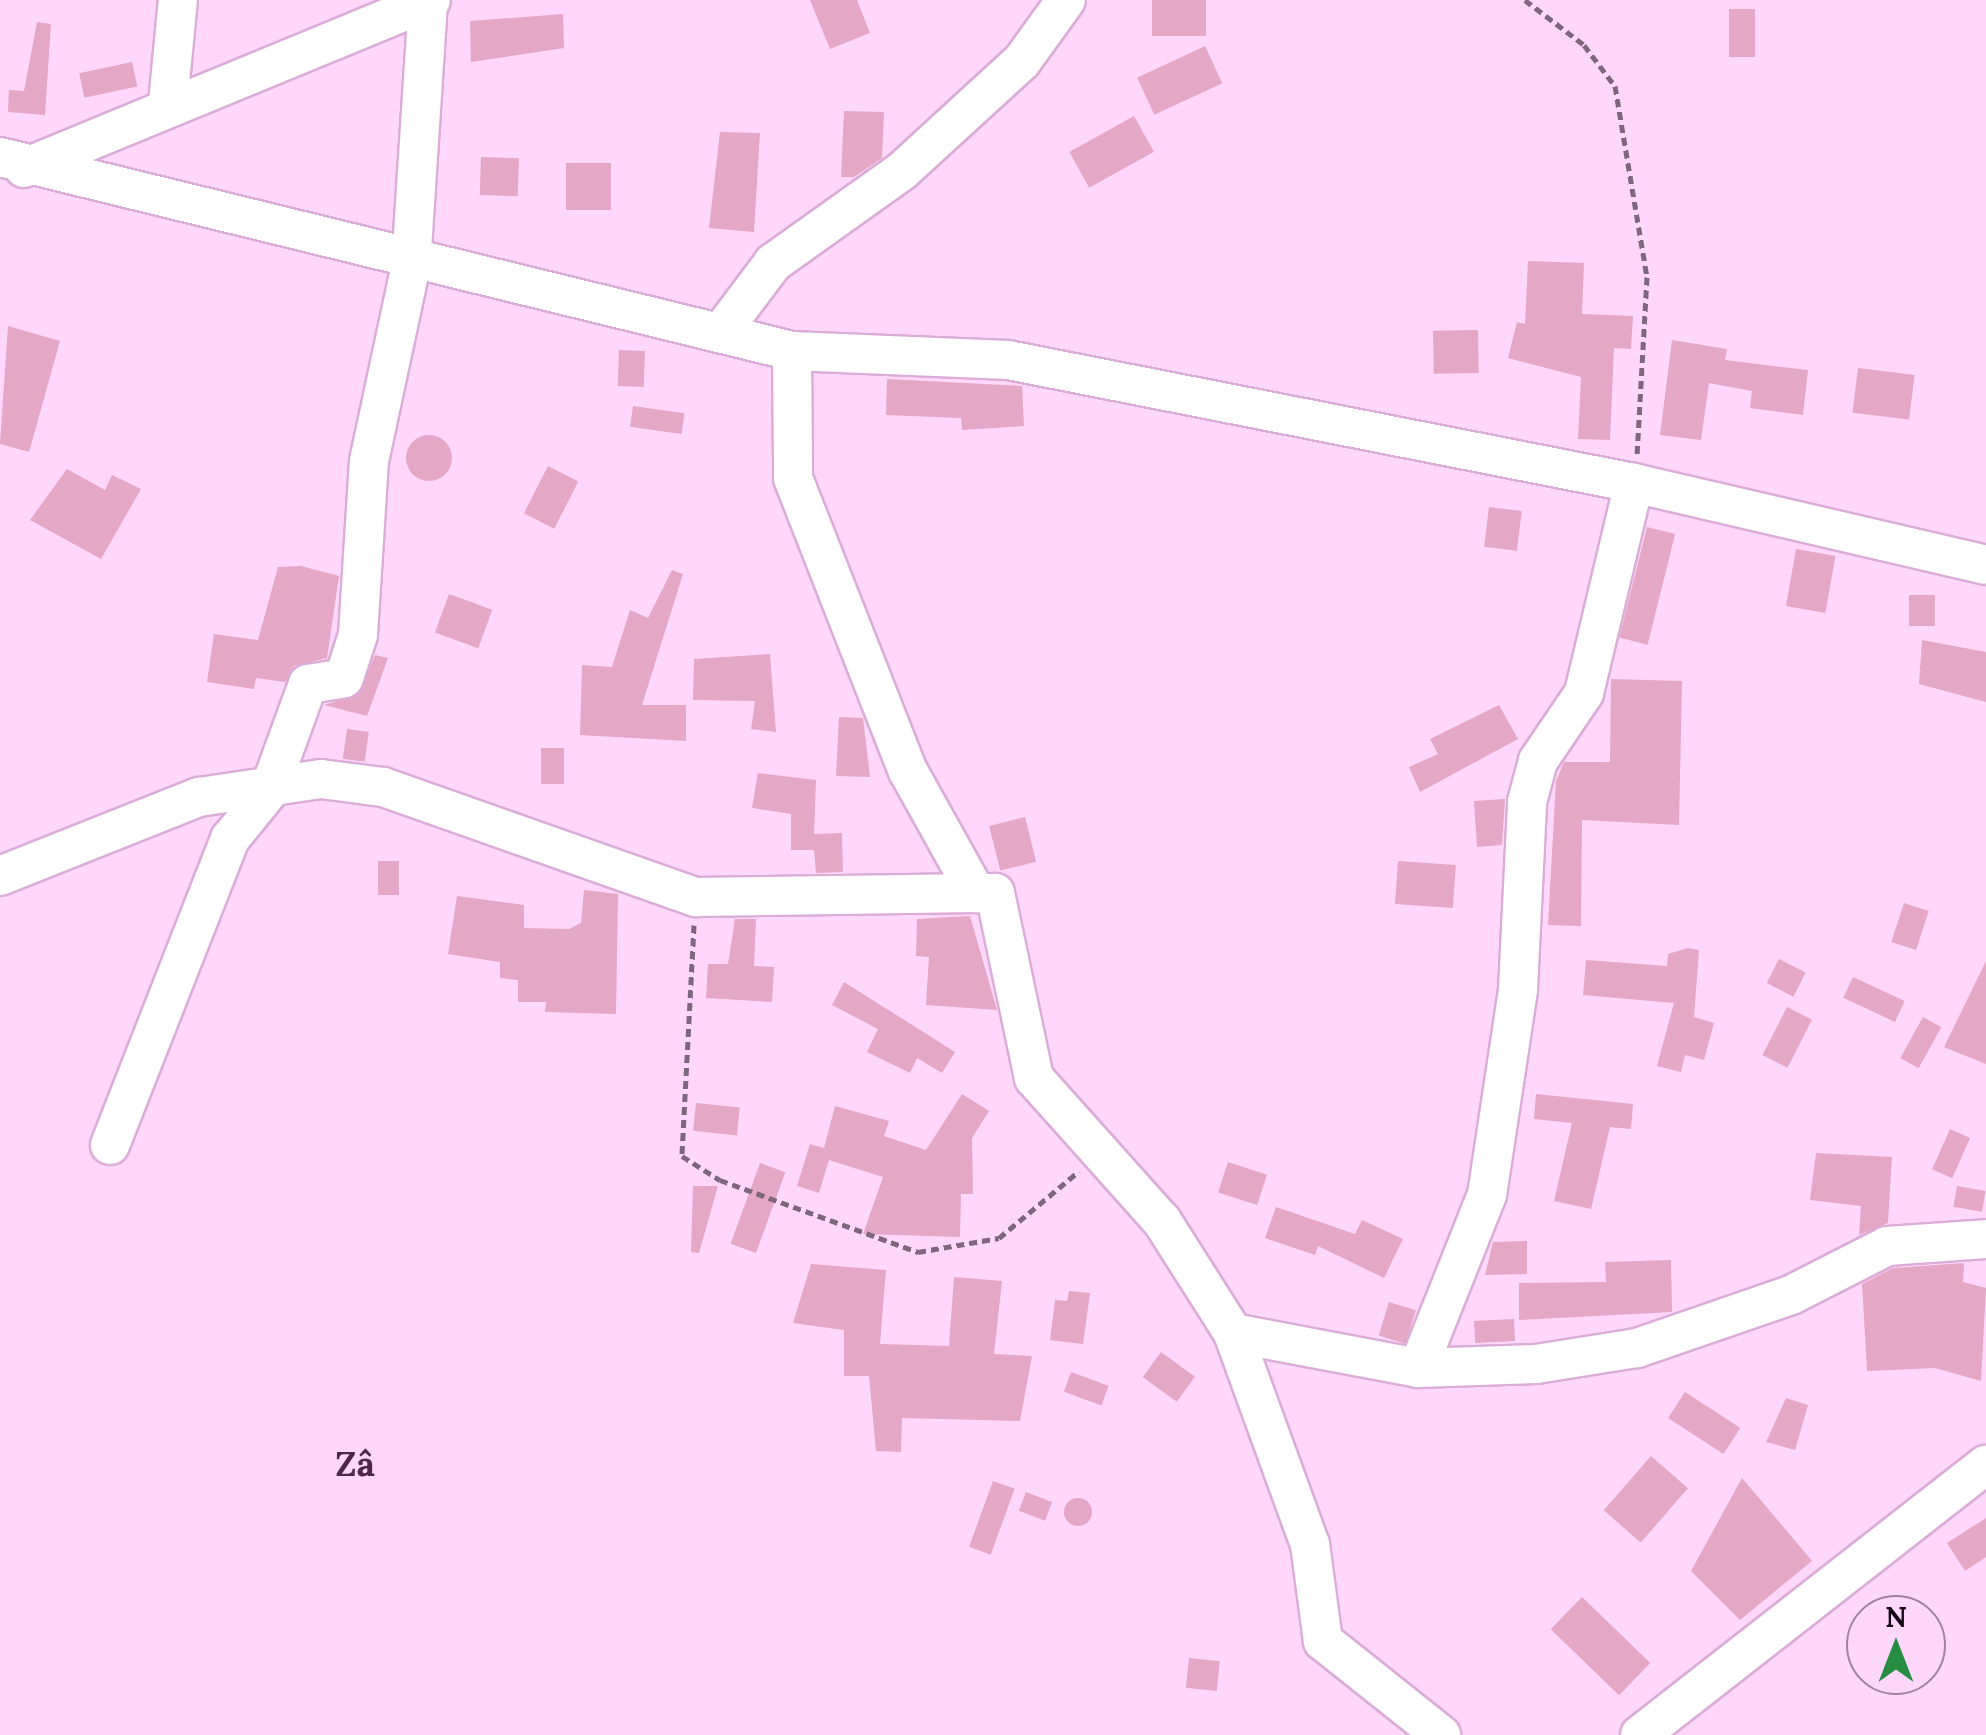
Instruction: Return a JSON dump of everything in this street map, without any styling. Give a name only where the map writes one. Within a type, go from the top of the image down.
[{"type":"street","points":[[168,102],[178,0]]},
{"type":"street","points":[[10,168],[429,0],[411,264],[369,461],[358,635],[344,678],[308,684],[269,791],[230,839],[110,1146]]},
{"type":"street","points":[[722,331],[772,263],[902,172],[1022,61],[1066,0]]},
{"type":"street","points":[[10,168],[411,264],[722,331],[792,351],[1008,360],[1634,483],[1986,565]]},
{"type":"street","points":[[792,351],[794,478],[908,771],[976,893]]},
{"type":"street","points":[[1418,1368],[1486,1195],[1518,989],[1526,802],[1538,761],[1584,693],[1634,483]]},
{"type":"street","points":[[0,876],[158,809],[321,779],[382,787],[696,897],[995,894],[1034,1078],[1162,1221],[1233,1333],[1310,1544],[1323,1641],[1441,1735]]},
{"type":"street","points":[[1233,1333],[1418,1368],[1536,1364],[1637,1348],[1790,1295],[1887,1246],[1986,1239]]},
{"type":"street","points":[[1640,1735],[1986,1465]]},
{"type":"path","points":[[1526,0],[1584,45],[1616,86],[1631,154],[1648,342],[1634,483]]},
{"type":"path","points":[[696,897],[682,1156],[918,1252],[999,1238],[1100,1153]]},
{"type":"building","points":[[810,0],[857,0],[870,33],[830,49]]},
{"type":"building","points":[[1152,0],[1206,0],[1206,36],[1152,36]]},
{"type":"building","points":[[1729,9],[1755,9],[1755,57],[1729,57]]},
{"type":"building","points":[[563,14],[564,48],[471,62],[470,21]]},
{"type":"building","points":[[37,22],[51,24],[45,115],[8,112],[9,90],[24,91]]},
{"type":"building","points":[[1205,46],[1222,83],[1154,115],[1137,78]]},
{"type":"building","points":[[132,62],[137,86],[84,98],[79,73]]},
{"type":"building","points":[[844,111],[884,112],[882,158],[854,177],[841,177]]},
{"type":"building","points":[[1134,116],[1154,152],[1089,188],[1069,152]]},
{"type":"building","points":[[720,132],[760,133],[754,232],[709,228]]},
{"type":"building","points":[[481,157],[519,158],[518,196],[480,195]]},
{"type":"building","points":[[566,163],[611,163],[611,210],[566,210]]},
{"type":"building","points":[[1528,261],[1584,263],[1582,314],[1633,316],[1631,349],[1614,348],[1610,440],[1578,439],[1581,377],[1508,358],[1517,322],[1525,324]]},
{"type":"building","points":[[8,326],[60,341],[29,452],[0,444]]},
{"type":"building","points":[[1478,330],[1479,373],[1434,374],[1433,331]]},
{"type":"building","points":[[1672,340],[1727,349],[1725,360],[1808,370],[1803,415],[1750,408],[1752,391],[1709,383],[1701,440],[1660,435]]},
{"type":"building","points":[[619,350],[645,351],[644,387],[618,386]]},
{"type":"building","points":[[1858,368],[1915,375],[1909,420],[1853,413]]},
{"type":"building","points":[[887,379],[1022,386],[1024,426],[962,430],[961,418],[886,415]]},
{"type":"building","points":[[633,406],[684,413],[682,434],[630,427]]},
{"type":"building","points":[[429,435],[445,442],[452,458],[445,474],[429,481],[413,474],[406,458],[413,442]]},
{"type":"building","points":[[548,466],[578,481],[554,529],[524,513]]},
{"type":"building","points":[[67,469],[105,490],[112,475],[141,489],[101,559],[30,520]]},
{"type":"building","points":[[1489,507],[1522,511],[1517,551],[1484,547]]},
{"type":"building","points":[[1647,527],[1675,534],[1648,645],[1619,638]]},
{"type":"building","points":[[1796,549],[1835,556],[1825,613],[1786,606]]},
{"type":"building","points":[[301,566],[339,576],[327,658],[294,666],[285,682],[256,678],[254,689],[207,682],[214,634],[258,640],[278,567]]},
{"type":"building","points":[[672,570],[683,574],[642,705],[686,705],[686,741],[580,735],[582,665],[612,667],[630,610],[648,618]]},
{"type":"building","points":[[449,594],[492,610],[478,648],[435,633]]},
{"type":"building","points":[[1909,595],[1935,595],[1935,626],[1909,626]]},
{"type":"building","points":[[1922,640],[1986,652],[1986,702],[1919,684]]},
{"type":"building","points":[[770,654],[776,732],[751,729],[755,701],[693,700],[694,659]]},
{"type":"building","points":[[375,655],[388,658],[367,716],[324,705],[359,694]]},
{"type":"building","points":[[1611,679],[1682,681],[1679,825],[1582,820],[1581,926],[1548,925],[1556,781],[1564,762],[1610,762]]},
{"type":"building","points":[[1499,705],[1518,739],[1420,792],[1409,767],[1438,754],[1430,739]]},
{"type":"building","points":[[839,717],[863,718],[870,777],[836,776]]},
{"type":"building","points":[[347,729],[369,732],[365,762],[343,759]]},
{"type":"building","points":[[541,748],[564,748],[564,784],[541,784]]},
{"type":"building","points":[[758,773],[816,780],[814,834],[842,833],[843,872],[816,873],[814,850],[791,850],[791,814],[752,808]]},
{"type":"building","points":[[1505,799],[1502,845],[1477,847],[1474,801]]},
{"type":"building","points":[[1025,817],[1036,862],[1000,871],[989,826]]},
{"type":"building","points":[[378,861],[399,861],[399,895],[378,895]]},
{"type":"building","points":[[1398,861],[1456,865],[1453,908],[1395,904]]},
{"type":"building","points":[[584,890],[618,894],[616,1014],[545,1012],[546,1002],[518,1002],[518,980],[500,978],[500,962],[448,954],[457,896],[524,905],[524,928],[569,929],[581,923]]},
{"type":"building","points":[[1904,903],[1929,911],[1916,950],[1891,942]]},
{"type":"building","points":[[970,916],[997,1010],[926,1005],[929,957],[916,956],[917,919]]},
{"type":"building","points":[[735,919],[756,919],[754,966],[774,967],[772,1002],[706,998],[708,964],[728,964]]},
{"type":"building","points":[[1688,948],[1699,950],[1694,1017],[1714,1023],[1704,1060],[1685,1055],[1681,1072],[1657,1066],[1674,1003],[1583,995],[1586,960],[1667,966],[1668,954]]},
{"type":"building","points":[[1779,959],[1806,973],[1793,997],[1767,983]]},
{"type":"building","points":[[1986,961],[1986,1064],[1944,1047]]},
{"type":"building","points":[[1853,977],[1905,1001],[1895,1022],[1843,998]]},
{"type":"building","points":[[844,982],[955,1052],[942,1073],[917,1058],[910,1073],[867,1052],[878,1029],[832,1005]]},
{"type":"building","points":[[1787,1007],[1812,1020],[1787,1068],[1762,1055]]},
{"type":"building","points":[[1923,1017],[1941,1027],[1919,1068],[1900,1058]]},
{"type":"building","points":[[962,1094],[989,1111],[972,1138],[973,1194],[961,1194],[960,1237],[863,1234],[883,1177],[829,1160],[819,1193],[797,1186],[810,1144],[824,1148],[835,1106],[889,1121],[884,1136],[926,1150]]},
{"type":"building","points":[[1536,1094],[1633,1104],[1631,1129],[1610,1127],[1591,1209],[1554,1201],[1572,1123],[1534,1119]]},
{"type":"building","points":[[696,1103],[740,1108],[737,1135],[693,1131]]},
{"type":"building","points":[[1950,1129],[1970,1138],[1952,1178],[1932,1169]]},
{"type":"building","points":[[1816,1153],[1892,1157],[1888,1223],[1859,1235],[1861,1206],[1810,1200]]},
{"type":"building","points":[[1228,1162],[1267,1175],[1257,1205],[1218,1192]]},
{"type":"building","points":[[760,1163],[785,1172],[756,1253],[731,1244]]},
{"type":"building","points":[[693,1186],[718,1186],[699,1253],[691,1252]]},
{"type":"building","points":[[1957,1186],[1986,1191],[1982,1212],[1953,1207]]},
{"type":"building","points":[[1276,1207],[1355,1234],[1362,1220],[1403,1239],[1384,1278],[1318,1246],[1315,1255],[1265,1238]]},
{"type":"building","points":[[1527,1241],[1527,1274],[1485,1275],[1493,1242]]},
{"type":"building","points":[[1671,1260],[1672,1312],[1519,1320],[1519,1283],[1606,1282],[1605,1262]]},
{"type":"building","points":[[1964,1263],[1963,1282],[1986,1288],[1981,1381],[1935,1368],[1867,1371],[1862,1284],[1893,1268]]},
{"type":"building","points":[[811,1264],[886,1270],[880,1344],[949,1346],[954,1277],[1002,1281],[994,1354],[1032,1356],[1020,1421],[902,1418],[901,1452],[876,1451],[869,1376],[844,1376],[844,1330],[793,1323]]},
{"type":"building","points":[[1069,1291],[1090,1293],[1083,1344],[1050,1340],[1055,1300],[1067,1301]]},
{"type":"building","points":[[1389,1302],[1416,1310],[1406,1344],[1379,1335]]},
{"type":"building","points":[[1514,1319],[1515,1341],[1475,1343],[1474,1321]]},
{"type":"building","points":[[1161,1352],[1195,1377],[1177,1402],[1143,1377]]},
{"type":"building","points":[[1071,1372],[1109,1386],[1101,1405],[1064,1392]]},
{"type":"building","points":[[1685,1392],[1740,1428],[1723,1454],[1668,1418]]},
{"type":"building","points":[[1786,1398],[1808,1405],[1795,1450],[1766,1442]]},
{"type":"building","points":[[1651,1456],[1688,1488],[1641,1542],[1604,1510]]},
{"type":"building","points":[[1742,1478],[1812,1561],[1740,1620],[1691,1571]]},
{"type":"building","points":[[993,1481],[1015,1489],[991,1555],[969,1547]]},
{"type":"building","points":[[1026,1492],[1052,1502],[1045,1521],[1019,1511]]},
{"type":"building","points":[[1078,1498],[1088,1502],[1092,1512],[1088,1522],[1078,1526],[1068,1522],[1064,1512],[1068,1502]]},
{"type":"building","points":[[1986,1518],[1986,1557],[1965,1571],[1947,1543]]},
{"type":"building","points":[[1582,1597],[1650,1663],[1619,1695],[1551,1629]]},
{"type":"building","points":[[1189,1658],[1220,1661],[1217,1691],[1186,1688]]},
{"type":"district","name":"Zâ","points":[[355,1464]]}]
